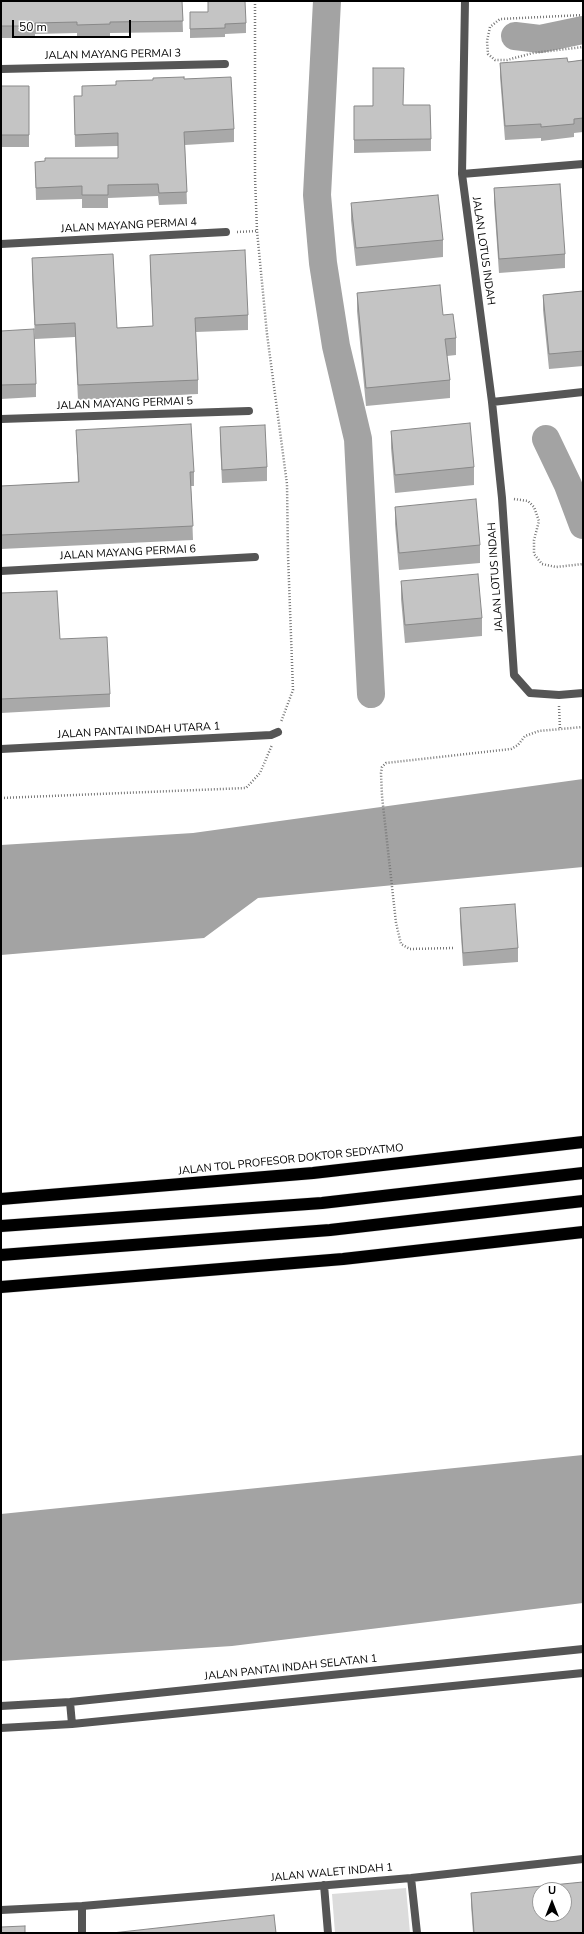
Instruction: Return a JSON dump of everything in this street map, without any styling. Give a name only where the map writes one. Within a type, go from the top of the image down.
[{"type":"highway","name":"JALAN TOL PROFESOR DOKTOR SEDYATMO","points":[[1,1199],[313,1173],[583,1142]]},
{"type":"highway","points":[[1,1226],[322,1203],[583,1173]]},
{"type":"highway","points":[[1,1255],[330,1230],[583,1201]]},
{"type":"highway","points":[[1,1288],[343,1259],[583,1232]]},
{"type":"street","name":"JALAN LOTUS INDAH","points":[[465,1],[462,174],[492,402],[502,498],[514,675],[530,693],[559,695],[583,693]]},
{"type":"street","name":"JALAN MAYANG PERMAI 3","points":[[1,69],[225,64]]},
{"type":"street","points":[[462,174],[583,164]]},
{"type":"street","name":"JALAN MAYANG PERMAI 4","points":[[1,244],[226,232]]},
{"type":"street","points":[[492,402],[583,392]]},
{"type":"street","name":"JALAN MAYANG PERMAI 5","points":[[1,419],[249,411]]},
{"type":"street","name":"JALAN MAYANG PERMAI 6","points":[[1,571],[255,557]]},
{"type":"street","name":"JALAN PANTAI INDAH UTARA 1","points":[[1,749],[271,734],[278,732]]},
{"type":"street","name":"JALAN PANTAI INDAH SELATAN 1","points":[[1,1706],[70,1702],[583,1649]]},
{"type":"street","points":[[1,1728],[72,1724],[583,1673]]},
{"type":"street","points":[[70,1702],[72,1724]]},
{"type":"street","name":"JALAN WALET INDAH 1","points":[[1,1910],[82,1906],[411,1878],[583,1859]]},
{"type":"street","points":[[411,1878],[417,1933]]},
{"type":"street","points":[[324,1885],[328,1933]]},
{"type":"street","points":[[82,1906],[82,1933]]},
{"type":"path","points":[[1,798],[246,788],[260,773],[278,732],[293,690],[287,484],[267,334],[257,231],[255,177],[254,1]]},
{"type":"path","points":[[583,15],[500,19],[490,27],[487,41],[488,54],[495,60],[506,60],[533,53],[583,47]]},
{"type":"path","points":[[226,232],[257,231]]},
{"type":"path","points":[[502,498],[528,501],[534,507],[539,521],[534,540],[534,554],[542,564],[556,567],[583,564]]},
{"type":"path","points":[[559,695],[560,729]]},
{"type":"path","points":[[453,948],[410,949],[401,944],[396,923],[382,796],[382,766],[386,763],[511,749],[518,745],[526,736],[539,731],[583,727]]},
{"type":"shaded area","points":[[583,779],[583,867],[258,898],[204,938],[1,955],[1,845],[193,833]]},
{"type":"shaded area","points":[[583,1455],[583,1603],[232,1646],[1,1661],[1,1514]]},
{"type":"shaded area","points":[[406,1888],[410,1933],[335,1933],[332,1894]]},
{"type":"building","points":[[1,1],[182,1],[183,21],[110,22],[110,24],[77,25],[77,22],[35,23],[35,26],[1,26]]},
{"type":"building","points":[[208,1],[245,1],[246,23],[225,24],[225,28],[190,29],[190,12],[208,12]]},
{"type":"building","points":[[567,58],[568,62],[583,60],[583,118],[574,119],[574,124],[541,127],[541,124],[505,126],[500,63]]},
{"type":"building","points":[[373,68],[404,68],[403,105],[430,105],[431,139],[354,140],[354,106],[373,106]]},
{"type":"building","points":[[184,77],[184,79],[231,77],[234,129],[184,132],[187,192],[159,193],[158,184],[108,185],[108,195],[82,195],[82,186],[36,188],[35,162],[45,161],[45,158],[118,158],[118,133],[75,135],[74,96],[82,96],[82,86],[116,85],[116,81]]},
{"type":"building","points":[[1,86],[29,86],[29,135],[1,135]]},
{"type":"building","points":[[560,184],[565,254],[499,259],[494,188]]},
{"type":"building","points":[[438,195],[443,240],[356,248],[351,203]]},
{"type":"building","points":[[245,250],[248,315],[195,318],[198,380],[78,385],[75,323],[35,325],[32,258],[113,254],[117,328],[153,326],[150,255]]},
{"type":"building","points":[[440,285],[443,315],[453,314],[456,338],[445,339],[450,380],[366,388],[357,293]]},
{"type":"building","points":[[583,291],[583,351],[549,354],[543,295]]},
{"type":"building","points":[[34,329],[36,384],[1,385],[1,331]]},
{"type":"building","points":[[470,423],[474,467],[395,475],[391,431]]},
{"type":"building","points":[[191,424],[194,472],[190,472],[193,526],[1,535],[1,486],[79,482],[76,430]]},
{"type":"building","points":[[265,425],[267,467],[222,470],[220,427]]},
{"type":"building","points":[[476,499],[480,545],[399,553],[395,507]]},
{"type":"building","points":[[478,574],[482,618],[405,625],[401,581]]},
{"type":"building","points":[[57,591],[60,639],[107,637],[110,694],[1,699],[1,593]]},
{"type":"building","points":[[515,904],[518,948],[463,953],[460,908]]},
{"type":"building","points":[[583,1882],[583,1933],[474,1933],[471,1893],[532,1887],[532,1922],[572,1922],[572,1883]]},
{"type":"building","points":[[274,1915],[276,1933],[112,1933]]},
{"type":"building","points":[[25,1926],[25,1933],[1,1933],[1,1927]]},
{"type":"waterway","points":[[327,1],[317,195],[323,263],[336,346],[358,439],[371,694]]},
{"type":"waterway","points":[[515,36],[540,39],[583,30]]},
{"type":"waterway","points":[[546,439],[568,485],[583,525]]}]
